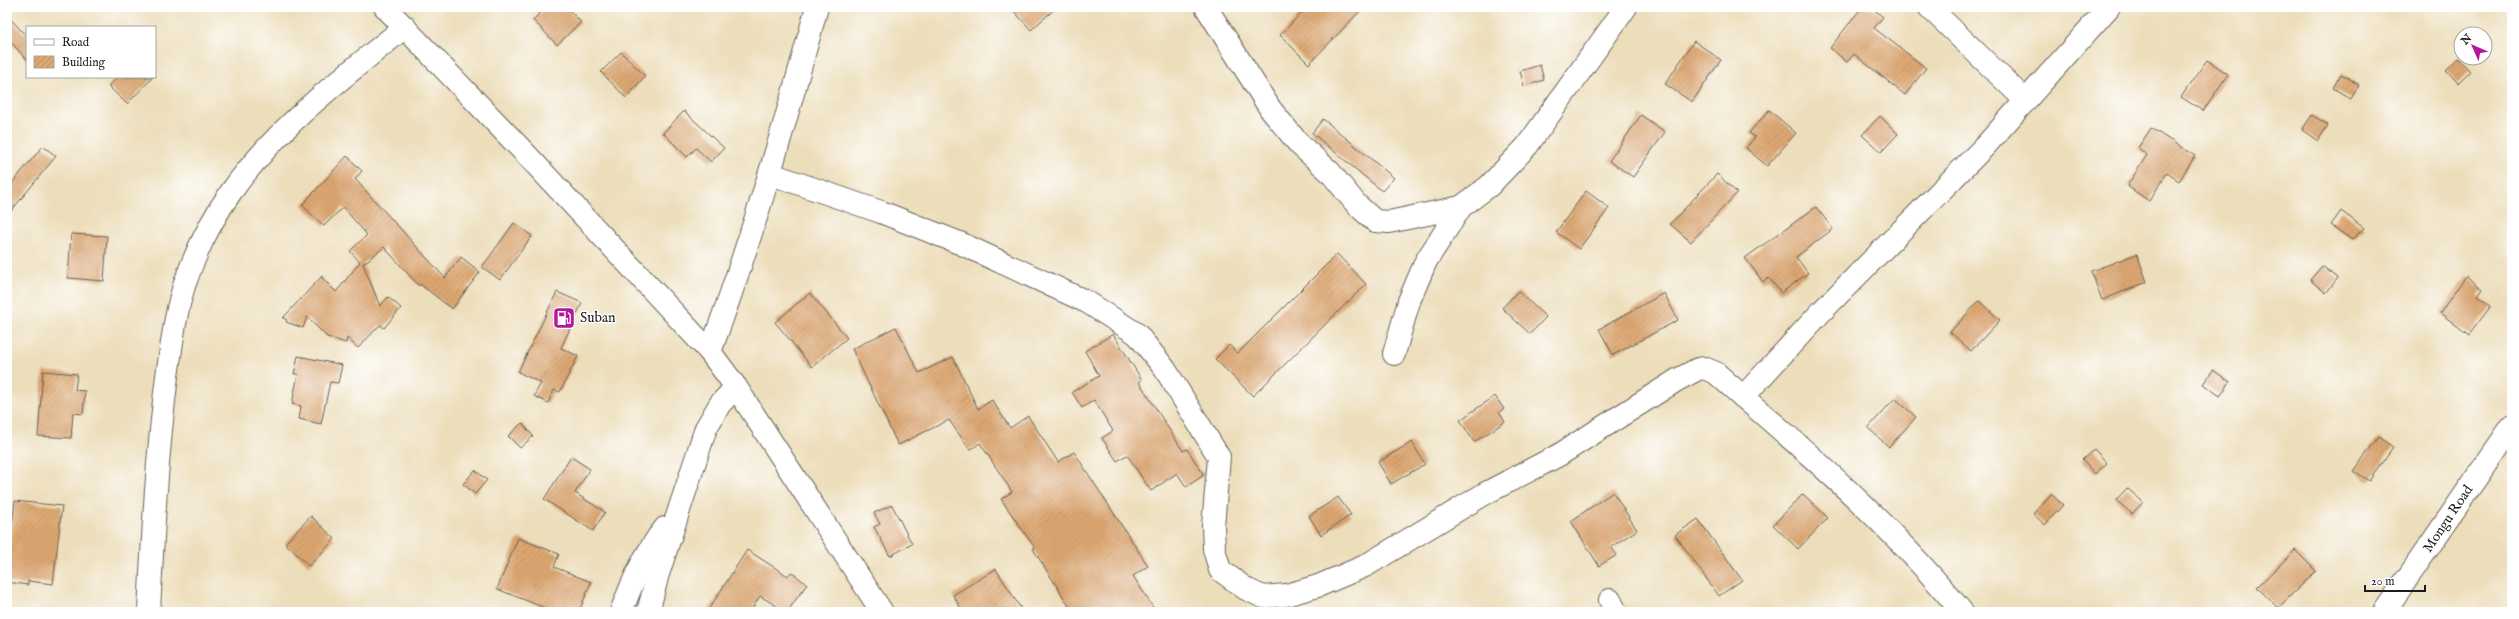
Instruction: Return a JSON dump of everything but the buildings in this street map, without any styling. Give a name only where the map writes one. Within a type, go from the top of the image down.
[{"type":"street","points":[[385,7],[710,352],[736,387],[882,612]]},
{"type":"street","points":[[710,352],[737,280],[771,174],[817,7]]},
{"type":"street","points":[[1206,7],[1271,110],[1299,144],[1330,172],[1357,204],[1375,221],[1389,222],[1461,207]]},
{"type":"street","points":[[1394,354],[1409,301],[1426,261],[1461,207],[1489,186],[1527,146],[1626,7]]},
{"type":"street","points":[[1930,7],[2026,101]]},
{"type":"street","points":[[1743,398],[1822,311],[1926,207],[2026,101],[2109,7]]},
{"type":"street","points":[[149,612],[162,415],[175,324],[185,282],[207,232],[232,192],[287,129],[346,75],[405,27]]},
{"type":"street","points":[[771,174],[881,212],[962,244],[1087,302],[1137,334],[1165,368],[1219,457],[1213,526],[1214,550],[1220,570],[1241,586],[1263,597],[1286,595],[1318,586],[1365,566],[1486,492],[1559,455],[1677,380],[1698,369],[1704,368],[1716,373],[1828,473],[1944,590],[1962,612]]},
{"type":"street","points":[[648,612],[706,428],[720,404],[736,387]]},
{"type":"street","name":"Mongu Road","points":[[2384,612],[2512,426]]},
{"type":"street","points":[[621,612],[629,590],[648,554],[660,534],[678,514]]},
{"type":"place","name":"Suban","points":[[564,318]]}]
